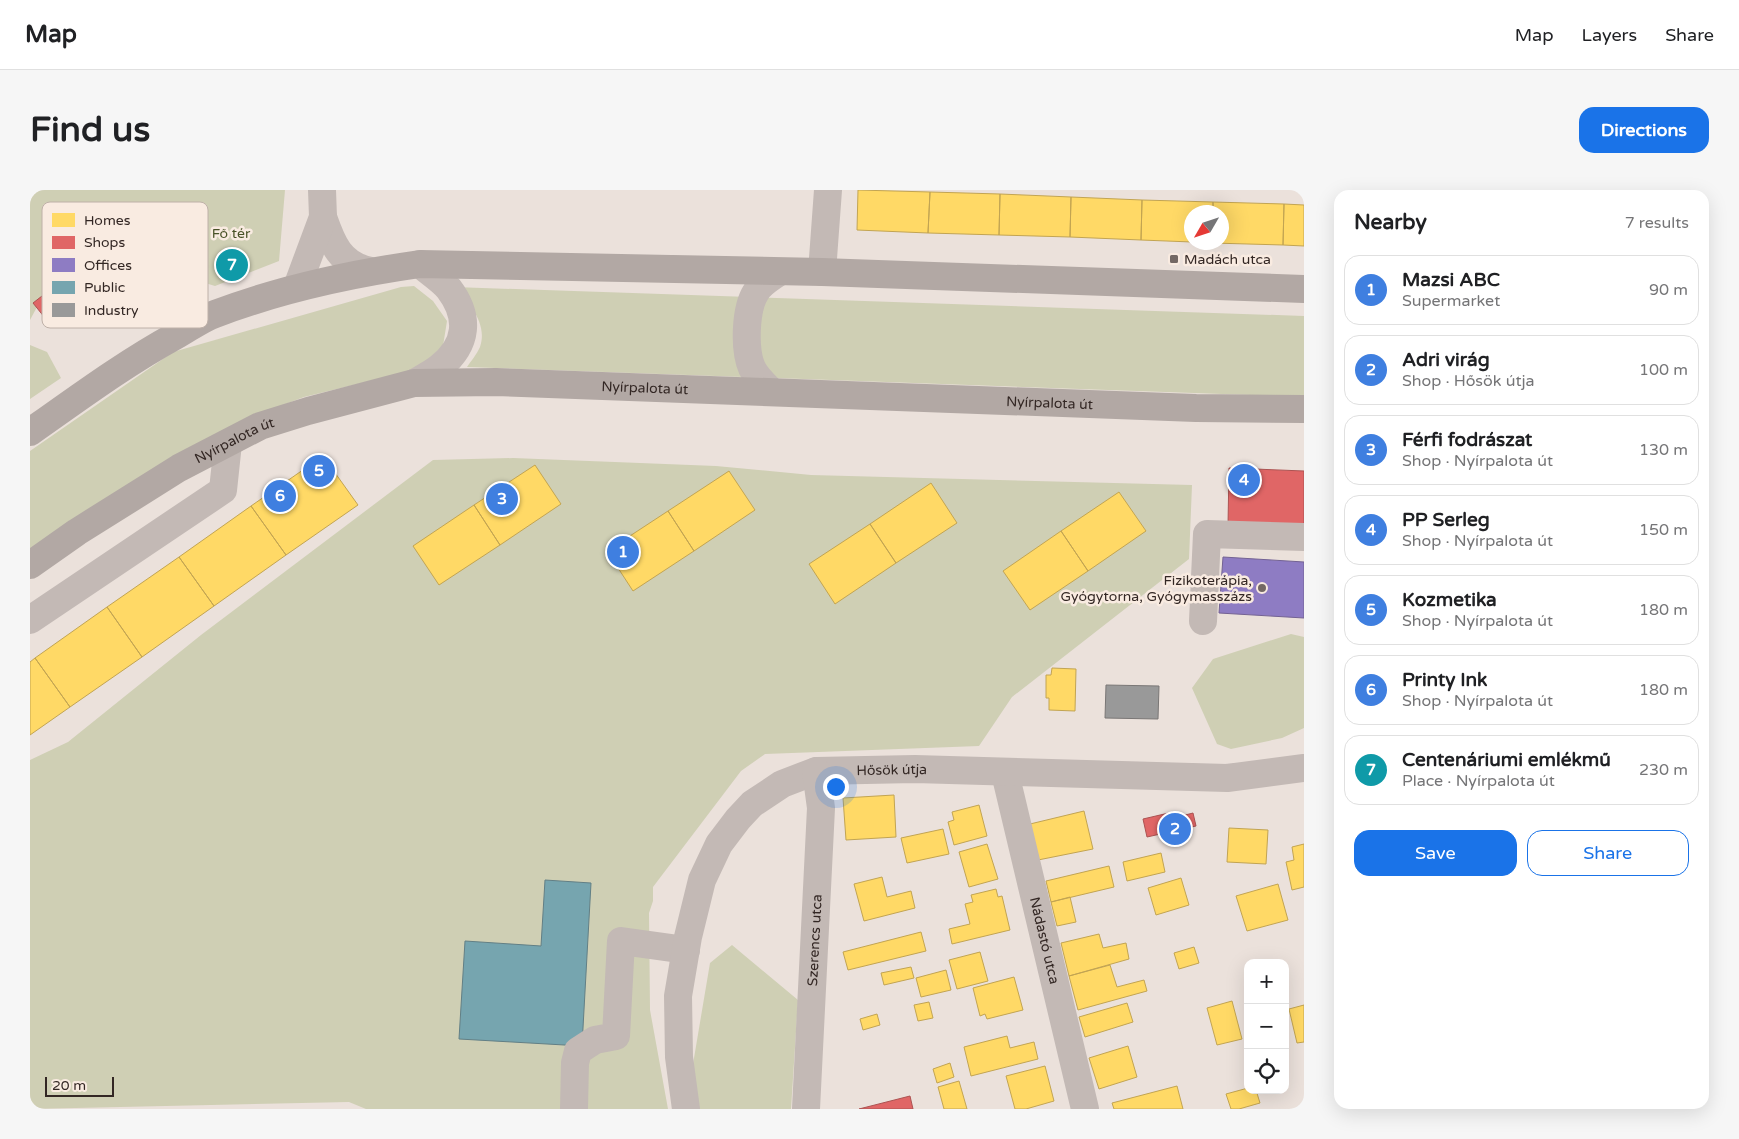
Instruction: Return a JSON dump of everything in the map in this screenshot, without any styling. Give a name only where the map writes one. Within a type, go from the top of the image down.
[{"type":"main road","points":[[208,317],[298,287],[371,271],[420,264],[822,272],[1304,289]]},
{"type":"main road","points":[[30,432],[108,377],[188,328]]},
{"type":"main road","name":"Nyírpalota út","points":[[30,565],[77,532],[179,468],[260,426],[298,414],[414,384],[496,382],[1176,407],[1304,409]]},
{"type":"street","points":[[322,190],[323,217],[331,242],[344,258],[360,269],[371,271]]},
{"type":"street","points":[[822,272],[828,190]]},
{"type":"street","points":[[298,287],[323,217]]},
{"type":"street","points":[[414,384],[441,367],[454,352],[463,335],[464,319],[449,288],[420,264]]},
{"type":"street","points":[[772,392],[753,369],[746,351],[751,305],[756,292],[764,283],[779,272]]},
{"type":"street","points":[[30,620],[223,490],[228,443]]},
{"type":"street","points":[[1203,622],[1207,534],[1304,537]]},
{"type":"street","name":"Hősök útja","points":[[686,1109],[679,1057],[678,1005],[692,915],[702,880],[719,844],[752,804],[782,784],[816,771],[915,770],[1227,778],[1304,768]]},
{"type":"street","name":"Szerencs utca","points":[[806,1109],[821,808],[816,771]]},
{"type":"street","name":"Nádastó utca","points":[[1005,773],[1085,1109]]},
{"type":"street","points":[[574,1109],[575,1063],[578,1051],[595,1040],[616,1036],[620,941],[686,950]]},
{"type":"green space","name":"Fő tér","points":[[30,190],[285,190],[279,261],[215,286],[208,284],[208,202],[42,202],[42,298],[30,320]]},
{"type":"green space","points":[[414,286],[433,301],[447,321],[443,346],[424,363],[411,371],[304,397],[259,414],[30,556],[30,451],[173,352],[401,287]]},
{"type":"green space","points":[[454,287],[1304,316],[1304,397],[467,367],[480,347],[481,330],[476,314]]},
{"type":"green space","points":[[30,345],[47,352],[61,378],[30,399]]},
{"type":"green space","points":[[513,458],[716,466],[811,475],[1192,485],[1189,559],[1012,697],[979,746],[765,754],[741,771],[653,887],[653,901],[649,913],[650,1010],[668,1109],[366,1109],[349,1102],[30,1109],[30,760],[68,742],[201,635],[433,460]]},
{"type":"green space","points":[[1291,634],[1304,637],[1304,728],[1282,738],[1231,749],[1217,744],[1192,688],[1213,659]]},
{"type":"green space","points":[[732,945],[798,1000],[791,1109],[699,1109],[692,1070],[710,963]]},
{"type":"building: Homes","points":[[858,190],[930,192],[928,233],[857,230]]},
{"type":"building: Homes","points":[[930,192],[1000,194],[999,235],[928,233]]},
{"type":"building: Homes","points":[[1000,194],[1071,197],[1070,237],[999,235]]},
{"type":"building: Homes","points":[[1071,197],[1142,200],[1141,240],[1070,237]]},
{"type":"building: Homes","points":[[1142,200],[1213,202],[1213,205],[1184,205],[1184,242],[1141,240]]},
{"type":"building: Homes","points":[[1213,202],[1284,204],[1283,245],[1229,243],[1229,205],[1213,205]]},
{"type":"building: Homes","points":[[1284,204],[1304,205],[1304,246],[1283,245]]},
{"type":"building: Homes","points":[[323,456],[358,505],[286,555],[251,506]]},
{"type":"building: Homes","points":[[535,465],[561,504],[500,545],[474,505]]},
{"type":"building: Homes","points":[[729,471],[755,510],[694,551],[668,511]]},
{"type":"building: Homes","points":[[931,483],[957,523],[896,563],[870,524]]},
{"type":"building: Homes","points":[[1119,492],[1146,531],[1088,571],[1061,531]]},
{"type":"building: Homes","points":[[474,505],[500,545],[439,585],[413,546]]},
{"type":"building: Homes","points":[[251,506],[286,555],[214,606],[179,557]]},
{"type":"building: Homes","points":[[668,511],[694,551],[633,591],[607,551]]},
{"type":"building: Homes","points":[[870,524],[896,563],[835,604],[809,564]]},
{"type":"building: Homes","points":[[1061,531],[1088,571],[1030,610],[1003,571]]},
{"type":"building: Homes","points":[[179,557],[214,606],[142,657],[107,607]]},
{"type":"building: Homes","points":[[107,607],[142,657],[70,707],[35,658]]},
{"type":"building: Homes","points":[[35,658],[70,707],[30,735],[30,662]]},
{"type":"building: Homes","points":[[1052,668],[1076,669],[1075,711],[1049,710],[1049,698],[1046,698],[1046,675],[1051,675]]},
{"type":"building: Homes","points":[[894,795],[896,837],[846,840],[843,798]]},
{"type":"building: Homes","points":[[979,805],[987,836],[954,845],[948,822],[954,820],[952,812]]},
{"type":"building: Homes","points":[[1084,811],[1093,849],[1038,860],[1030,824]]},
{"type":"building: Homes","points":[[1229,828],[1268,830],[1266,864],[1227,862]]},
{"type":"building: Homes","points":[[943,829],[949,854],[907,863],[901,838]]},
{"type":"building: Homes","points":[[987,844],[998,879],[969,887],[959,852]]},
{"type":"building: Homes","points":[[1304,844],[1304,887],[1292,890],[1286,862],[1294,860],[1292,847]]},
{"type":"building: Homes","points":[[1161,853],[1165,872],[1127,881],[1123,862]]},
{"type":"building: Homes","points":[[1109,866],[1114,887],[1051,902],[1046,881]]},
{"type":"building: Homes","points":[[882,877],[887,897],[911,891],[915,908],[864,921],[854,884]]},
{"type":"building: Homes","points":[[1181,878],[1189,905],[1156,915],[1148,888]]},
{"type":"building: Homes","points":[[1278,884],[1288,920],[1247,931],[1236,896]]},
{"type":"building: Homes","points":[[996,889],[998,897],[1002,896],[1010,930],[952,944],[949,929],[970,924],[965,904],[973,902],[971,895]]},
{"type":"building: Homes","points":[[1070,897],[1076,922],[1057,926],[1051,902]]},
{"type":"building: Homes","points":[[921,932],[926,951],[848,970],[843,952]]},
{"type":"building: Homes","points":[[1099,934],[1103,948],[1126,943],[1129,959],[1069,976],[1061,943]]},
{"type":"building: Homes","points":[[1194,947],[1199,963],[1179,969],[1174,953]]},
{"type":"building: Homes","points":[[980,952],[988,981],[957,989],[949,960]]},
{"type":"building: Homes","points":[[1110,965],[1117,987],[1144,980],[1147,991],[1078,1010],[1069,976]]},
{"type":"building: Homes","points":[[911,967],[914,978],[884,985],[881,973]]},
{"type":"building: Homes","points":[[946,970],[951,990],[921,997],[916,978]]},
{"type":"building: Homes","points":[[1014,977],[1023,1010],[987,1019],[985,1014],[980,1016],[973,988]]},
{"type":"building: Homes","points":[[1232,1001],[1242,1039],[1217,1045],[1207,1008]]},
{"type":"building: Homes","points":[[929,1002],[933,1018],[918,1021],[914,1005]]},
{"type":"building: Homes","points":[[1127,1003],[1133,1022],[1085,1037],[1079,1017]]},
{"type":"building: Homes","points":[[1304,1005],[1304,1042],[1297,1043],[1289,1009]]},
{"type":"building: Homes","points":[[877,1014],[880,1025],[863,1030],[860,1019]]},
{"type":"building: Homes","points":[[1007,1036],[1010,1048],[1034,1042],[1038,1059],[971,1076],[964,1047]]},
{"type":"building: Homes","points":[[1128,1046],[1137,1077],[1099,1089],[1089,1058]]},
{"type":"building: Homes","points":[[950,1063],[954,1077],[937,1083],[933,1069]]},
{"type":"building: Homes","points":[[1045,1066],[1054,1101],[1026,1109],[1015,1109],[1006,1076]]},
{"type":"building: Homes","points":[[959,1081],[967,1109],[944,1109],[938,1087]]},
{"type":"building: Homes","points":[[1177,1086],[1183,1109],[1114,1109],[1112,1103]]},
{"type":"building: Homes","points":[[1244,1089],[1244,1094],[1257,1094],[1260,1103],[1239,1109],[1231,1109],[1226,1094]]},
{"type":"building: Shops","points":[[42,296],[42,314],[33,303]]},
{"type":"building: Shops","points":[[1229,468],[1304,471],[1304,529],[1228,526]]},
{"type":"building: Shops","points":[[1173,812],[1174,818],[1193,813],[1196,826],[1147,837],[1143,819]]},
{"type":"building: Shops","points":[[910,1096],[913,1109],[859,1109]]},
{"type":"building: Offices","name":"Fizikoterápia, Gyógytorna, Gyógymasszázs","points":[[1223,557],[1304,562],[1304,618],[1219,613]]},
{"type":"building: Public","points":[[545,880],[591,883],[582,1046],[459,1039],[465,941],[541,946]]},
{"type":"building: Industry","points":[[1106,685],[1159,686],[1158,719],[1105,718]]},
{"type":"place","name":"Madách utca","points":[[1174,259]]},
{"type":"place","name":"Centenáriumi emlékmű","points":[[232,265]]},
{"type":"place","name":"Kozmetika","points":[[319,471]]},
{"type":"place","name":"PP Serleg","points":[[1244,480]]},
{"type":"place","name":"Printy Ink","points":[[280,496]]},
{"type":"place","name":"Férfi fodrászat","points":[[502,499]]},
{"type":"place","name":"Mazsi ABC","points":[[623,552]]},
{"type":"place","name":"Fizikoterápia, Gyógytorna, Gyógymasszázs","points":[[1262,588]]},
{"type":"place","name":"Adri virág","points":[[1175,829]]}]
